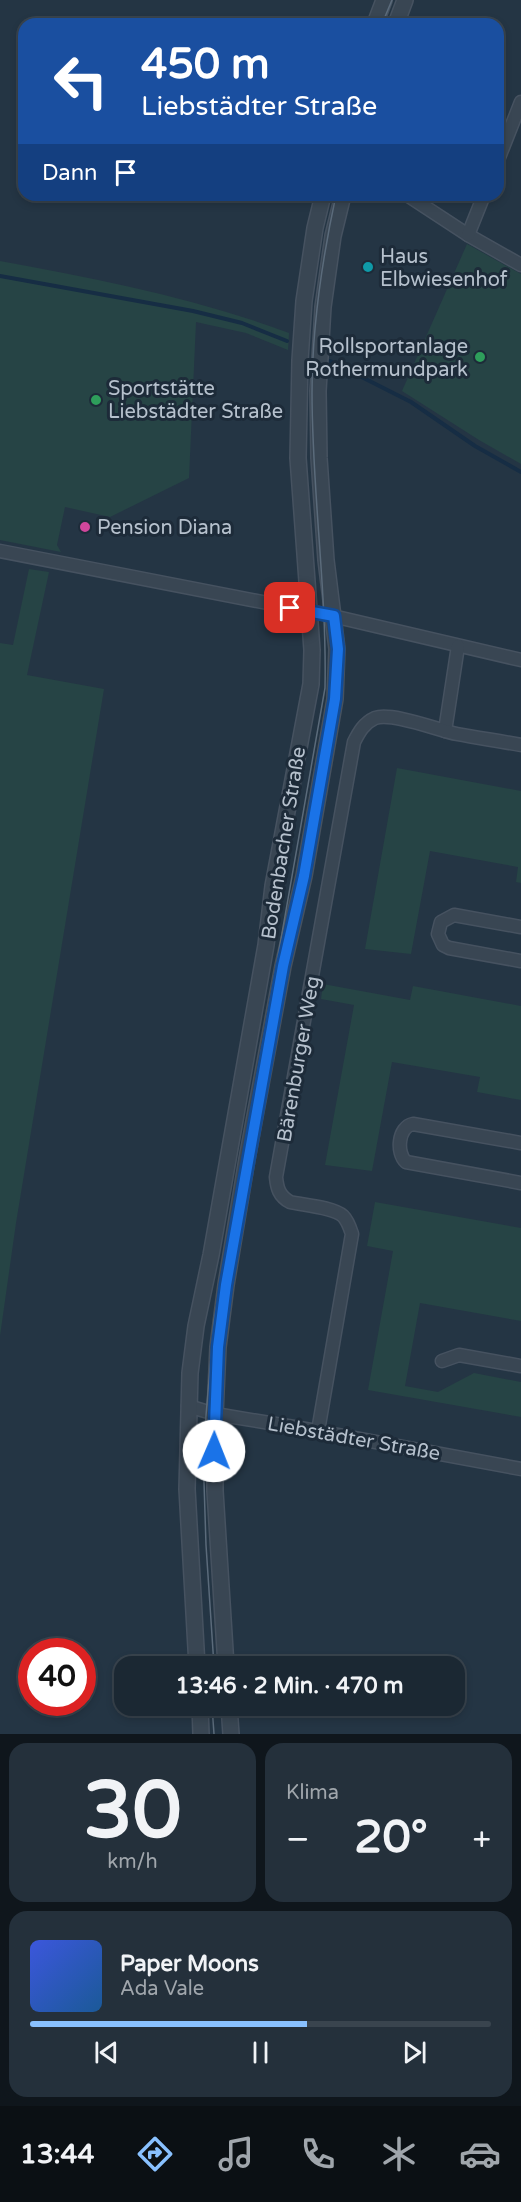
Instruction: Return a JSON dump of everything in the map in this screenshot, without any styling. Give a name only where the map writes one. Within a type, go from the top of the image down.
[{"type":"street","points":[[377,18],[384,0]]},
{"type":"street","points":[[398,18],[405,0]]},
{"type":"street","points":[[504,145],[521,102]]},
{"type":"street","name":"Bodenbacher Straße","points":[[196,1656],[187,1489],[188,1406],[196,1326],[211,1255],[266,945],[273,886],[311,684],[312,650],[298,458],[300,360],[304,301],[322,201]]},
{"type":"street","name":"Bodenbacher Straße","points":[[225,1656],[215,1491],[218,1347],[226,1285],[283,966],[304,876],[335,699],[338,649],[328,573],[319,458],[318,391],[323,307],[333,236],[342,201]]},
{"type":"street","points":[[416,201],[468,235],[521,265]]},
{"type":"street","points":[[468,235],[482,201]]},
{"type":"street","points":[[0,551],[334,616],[521,660]]},
{"type":"street","points":[[445,731],[458,646]]},
{"type":"street","name":"Bärenburger Weg","points":[[318,1431],[352,1234],[343,1216],[284,1199],[277,1188],[276,1177],[354,742],[359,732],[375,718],[382,717],[521,745]]},
{"type":"street","points":[[521,927],[454,915],[444,918],[438,934],[443,945],[449,948],[521,961]]},
{"type":"street","points":[[521,1143],[413,1124],[403,1129],[400,1151],[406,1162],[521,1183]]},
{"type":"street","points":[[442,1361],[459,1355],[521,1366]]},
{"type":"street","name":"Liebstädter Straße","points":[[188,1406],[215,1414],[521,1469]]},
{"type":"street","points":[[200,1716],[201,1734]]},
{"type":"street","points":[[230,1716],[231,1734]]},
{"type":"green space","points":[[467,244],[521,274],[521,464],[402,391]]},
{"type":"green space","name":"Sportstätte Liebstädter Straße","points":[[0,261],[110,282],[254,321],[289,333],[288,350],[246,333],[196,322],[189,478],[110,517],[65,507],[57,545],[61,552],[0,540]]},
{"type":"green space","points":[[29,569],[49,572],[27,675],[104,689],[16,1223],[0,1336],[0,643],[13,645]]},
{"type":"green space","points":[[397,768],[521,791],[521,883],[516,882],[518,867],[430,851],[411,954],[365,949]]},
{"type":"green space","points":[[323,984],[410,1000],[413,986],[521,1006],[521,1100],[477,1092],[480,1077],[392,1062],[372,1171],[325,1165],[354,1005],[321,999]]},
{"type":"green space","points":[[375,1202],[521,1228],[521,1321],[420,1303],[405,1386],[438,1392],[474,1373],[521,1382],[521,1417],[368,1390],[393,1251],[367,1246]]},
{"type":"waterway","points":[[0,276],[193,311],[242,323],[287,341]]},
{"type":"waterway","points":[[330,361],[411,402],[475,446],[521,472]]},
{"type":"tram line","points":[[384,18],[392,0]]},
{"type":"tram line","points":[[213,1656],[203,1451],[214,1321],[325,688],[324,614],[314,467],[312,368],[319,293],[335,201]]},
{"type":"tram line","points":[[213,1716],[214,1734]]},
{"type":"place","name":"Haus Elbwiesenhof","points":[[368,267]]},
{"type":"place","name":"Rollsportanlage Rothermundpark","points":[[480,357]]},
{"type":"place","name":"Sportstätte Liebstädter Straße","points":[[96,400]]},
{"type":"place","name":"Pension Diana","points":[[85,527]]},
{"type":"route","points":[[214,1451],[218,1347],[226,1285],[283,966],[304,876],[337,684],[338,649],[334,616],[290,608]]}]
